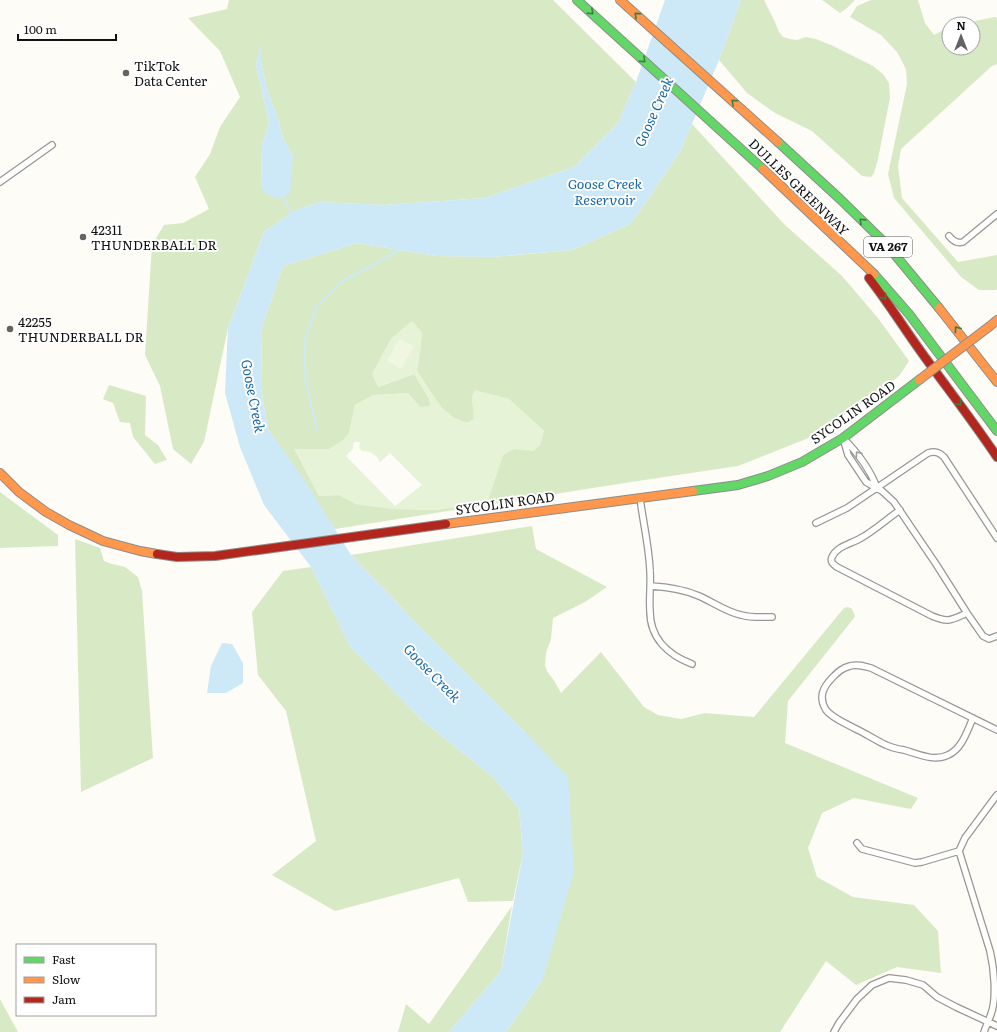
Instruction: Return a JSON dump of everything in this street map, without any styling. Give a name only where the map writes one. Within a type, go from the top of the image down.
[{"type":"main road","name":"DULLES GREENWAY","points":[[577,0],[744,151],[870,270],[910,314],[997,431]]},
{"type":"main road","name":"DULLES GREENWAY","points":[[620,0],[762,128],[886,244],[928,293],[997,382]]},
{"type":"main road","points":[[842,245],[882,295],[997,457]]},
{"type":"main road","name":"SYCOLIN ROAD","points":[[0,473],[23,495],[46,512],[69,525],[103,541],[140,551],[177,557],[215,556],[738,485],[768,476],[802,462],[843,438],[995,323]]},
{"type":"street","points":[[0,182],[52,145]]},
{"type":"street","points":[[949,236],[957,243],[963,242],[997,214]]},
{"type":"street","points":[[843,438],[856,451],[873,477],[877,488]]},
{"type":"street","points":[[843,438],[848,455],[866,482],[882,491],[894,502],[983,636],[989,639],[997,636]]},
{"type":"street","points":[[816,523],[847,508],[928,453],[939,452],[944,456],[997,538]]},
{"type":"street","points":[[640,498],[649,560],[651,624],[656,636],[673,656],[692,664]]},
{"type":"street","points":[[900,510],[861,538],[840,548],[832,558],[832,563],[837,567],[942,620],[951,620],[967,613]]},
{"type":"street","points":[[651,586],[671,587],[689,592],[742,616],[772,616]]},
{"type":"street","points":[[973,718],[959,746],[954,751],[940,758],[926,757],[888,746],[838,719],[829,713],[825,708],[822,695],[827,683],[839,670],[856,665],[864,666],[973,718],[997,730]]},
{"type":"street","points":[[984,1032],[992,1013],[994,993],[993,966],[990,951],[959,851],[965,838],[997,795]]},
{"type":"street","points":[[857,843],[862,849],[914,863],[959,851]]},
{"type":"street","points":[[834,1032],[856,999],[872,986],[889,978],[906,980],[923,985],[937,997],[997,1026]]},
{"type":"green space","points":[[229,0],[553,0],[636,82],[618,123],[574,167],[485,198],[384,205],[319,202],[294,211],[264,232],[228,328],[204,442],[191,464],[173,449],[160,386],[145,355],[152,245],[164,225],[183,223],[209,209],[195,177],[210,154],[220,127],[240,97],[220,51],[188,18],[227,9]],"holes":[[[261,45],[261,63],[267,89],[283,138],[293,156],[261,187],[262,146],[269,122],[256,65]]]},
{"type":"green space","points":[[741,0],[764,0],[779,32],[783,37],[797,40],[806,37],[816,39],[873,66],[883,74],[889,83],[890,98],[878,159],[874,173],[871,177],[862,176],[812,131],[775,113],[747,93],[719,60]]},
{"type":"green space","points":[[822,0],[855,0],[840,13]]},
{"type":"green space","points":[[871,0],[918,0],[925,23],[934,35],[941,31],[941,56],[981,56],[981,20],[995,17],[997,18],[997,64],[992,66],[901,149],[898,166],[902,198],[958,262],[997,255],[996,290],[979,290],[961,277],[894,198],[888,174],[907,84],[906,69],[897,52],[881,35],[850,17],[857,6]]},
{"type":"green space","points":[[692,124],[784,224],[842,276],[878,318],[909,361],[899,376],[882,390],[811,437],[738,466],[335,529],[268,429],[261,388],[262,327],[283,266],[357,243],[437,256],[493,257],[572,250],[630,224],[681,150]],"holes":[[[412,321],[422,333],[417,371],[441,407],[454,418],[467,423],[474,419],[472,397],[475,390],[509,399],[544,431],[540,445],[533,451],[514,449],[503,455],[487,503],[435,510],[394,509],[356,504],[339,495],[319,496],[294,449],[329,449],[343,440],[349,433],[355,405],[373,395],[408,393],[420,407],[430,406],[429,399],[414,374],[378,387],[372,374],[391,339]]]},
{"type":"green space","points":[[412,321],[422,333],[417,371],[441,407],[454,418],[467,423],[474,419],[472,397],[475,389],[509,399],[544,431],[540,445],[532,452],[514,449],[503,455],[487,503],[435,510],[394,509],[356,504],[339,495],[319,496],[293,449],[329,449],[349,433],[355,405],[373,395],[408,393],[420,407],[414,374],[377,387],[372,374],[391,339]],"holes":[[[354,442],[360,442],[359,448],[362,451],[373,454],[380,462],[390,453],[422,485],[395,506],[346,456],[353,449]]]},
{"type":"green space","points":[[399,339],[414,346],[401,369],[387,361]]},
{"type":"green space","points":[[109,385],[146,396],[145,435],[158,445],[167,460],[155,464],[133,437],[130,423],[120,422],[113,403],[103,399]]},
{"type":"green space","points":[[0,492],[58,535],[58,546],[0,548]]},
{"type":"green space","points":[[532,526],[536,549],[607,587],[585,602],[553,618],[551,639],[546,653],[545,665],[547,671],[561,693],[601,652],[644,707],[658,715],[681,719],[705,713],[754,717],[844,608],[848,607],[852,609],[855,616],[854,618],[788,701],[785,743],[918,798],[911,809],[854,798],[822,813],[808,848],[817,877],[853,897],[914,905],[938,931],[941,973],[897,967],[856,985],[826,961],[780,1032],[506,1032],[543,979],[525,732],[422,629],[351,555]]},
{"type":"green space","points":[[75,539],[100,548],[104,561],[125,567],[138,577],[142,591],[153,758],[81,792]]},
{"type":"green space","points":[[311,567],[351,648],[423,721],[494,778],[519,809],[523,853],[513,901],[468,902],[459,878],[335,911],[272,875],[316,841],[286,711],[258,675],[252,612],[283,571]]},
{"type":"green space","points":[[512,906],[501,971],[449,1032],[398,1032],[406,1004],[429,1024]]},
{"type":"green space","points":[[0,999],[18,1032],[0,1032]]},
{"type":"water","points":[[665,0],[741,0],[719,60],[681,150],[630,224],[572,250],[492,257],[437,256],[357,243],[283,266],[262,327],[261,388],[268,429],[305,481],[351,555],[568,777],[574,871],[543,979],[506,1032],[449,1032],[501,971],[523,853],[519,809],[494,778],[423,721],[351,648],[311,567],[264,505],[240,447],[225,393],[228,328],[264,232],[294,211],[319,202],[384,205],[485,198],[574,167],[618,123],[636,82]]},
{"type":"water","points":[[261,43],[261,63],[267,89],[283,138],[293,156],[290,194],[279,198],[267,195],[261,187],[262,146],[269,122],[256,65]]},
{"type":"water","points":[[222,643],[232,644],[243,663],[243,683],[226,693],[207,693],[211,666]]},
{"type":"waterway","points":[[283,197],[291,213]]},
{"type":"waterway","points":[[317,430],[306,381],[304,344],[316,307],[341,282],[402,249]]},
{"type":"traffic: fast","points":[[577,0],[763,169]]},
{"type":"traffic: fast","points":[[778,142],[886,244],[939,308]]},
{"type":"traffic: fast","points":[[874,274],[909,314],[997,431]]},
{"type":"traffic: fast","points":[[693,491],[738,485],[768,476],[802,462],[843,438],[919,380]]},
{"type":"traffic: slow","points":[[620,0],[778,142]]},
{"type":"traffic: slow","points":[[763,169],[874,274]]},
{"type":"traffic: slow","points":[[939,308],[997,382]]},
{"type":"traffic: slow","points":[[990,326],[997,320]]},
{"type":"traffic: slow","points":[[919,380],[990,326]]},
{"type":"traffic: slow","points":[[0,473],[19,492],[46,512],[69,525],[103,541],[157,554]]},
{"type":"traffic: slow","points":[[446,524],[693,491]]},
{"type":"traffic: jam","points":[[869,278],[997,457]]},
{"type":"traffic: jam","points":[[157,554],[177,557],[215,556],[446,524]]},
{"type":"place","name":"TikTok Data Center","points":[[126,73]]},
{"type":"place","name":"42311 THUNDERBALL DR","points":[[83,237]]},
{"type":"place","name":"42255 THUNDERBALL DR","points":[[10,329]]},
{"type":"water label","name":"Goose Creek","points":[[654,112]]},
{"type":"water label","name":"Goose Creek Reservoir","points":[[605,192]]},
{"type":"water label","name":"Goose Creek","points":[[253,396]]},
{"type":"water label","name":"Goose Creek","points":[[432,673]]}]
